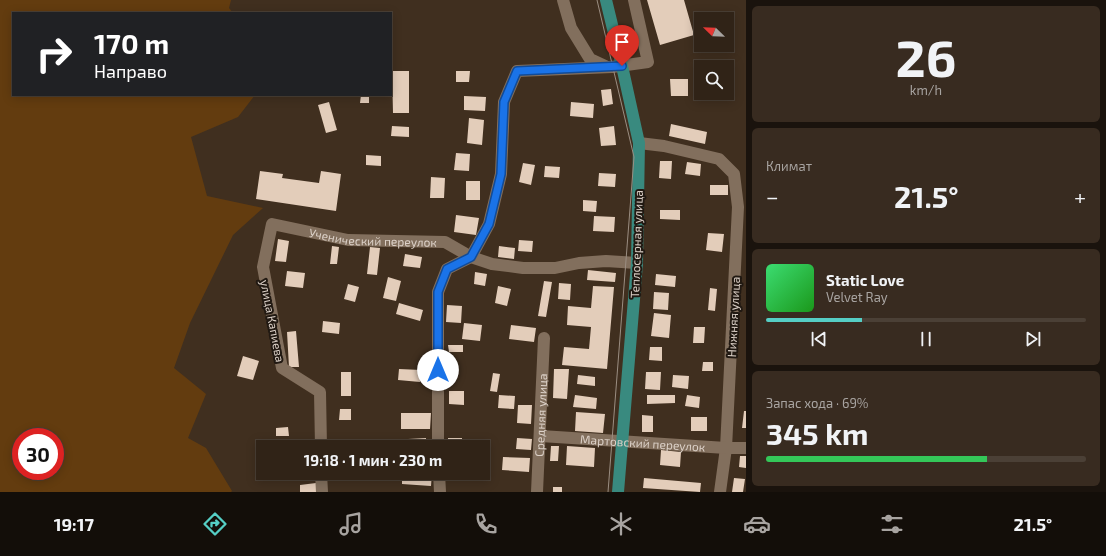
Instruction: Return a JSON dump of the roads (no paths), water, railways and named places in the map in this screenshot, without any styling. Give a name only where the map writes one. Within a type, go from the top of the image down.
[{"type":"main road","name":"Теплосерная улица","points":[[606,0],[639,143],[637,263],[618,492]]},
{"type":"street","points":[[563,0],[571,28],[590,59],[608,68]]},
{"type":"street","points":[[438,440],[438,292],[447,269],[471,257],[489,224],[501,174],[504,102],[517,71],[608,68],[648,62],[634,0]]},
{"type":"street","name":"Нижняя улица","points":[[639,143],[664,146],[719,159],[734,174],[738,207],[726,448],[720,492]]},
{"type":"street","name":"Ученический переулок","points":[[272,224],[348,240],[445,242],[471,257],[492,264],[523,268],[555,268],[579,263],[606,261],[637,263]]},
{"type":"street","name":"улица Капиева","points":[[272,224],[263,267],[282,368],[320,392],[321,440]]},
{"type":"street","name":"Средняя улица","points":[[537,492],[541,436],[544,338]]},
{"type":"street","name":"Мартовский переулок","points":[[541,436],[746,448]]},
{"type":"street","points":[[321,480],[322,492]]},
{"type":"street","points":[[439,480],[440,492]]},
{"type":"tram line","points":[[597,0],[634,157],[608,492]]}]
